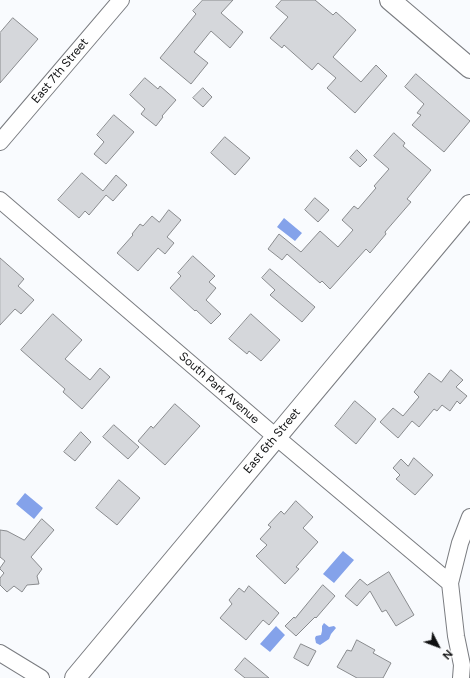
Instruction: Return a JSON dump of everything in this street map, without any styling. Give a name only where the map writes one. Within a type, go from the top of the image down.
[{"type":"street","name":"East 7th Street","points":[[0,142],[121,0]]},
{"type":"street","points":[[390,0],[470,68]]},
{"type":"street","name":"South Park Avenue","points":[[0,200],[276,437],[450,583]]},
{"type":"street","name":"East 6th Street","points":[[75,678],[470,205]]},
{"type":"street","points":[[464,671],[456,636],[450,583],[460,543],[470,517]]},
{"type":"street","points":[[0,653],[41,678]]},
{"type":"water","points":[[284,218],[302,233],[295,241],[277,227]]},
{"type":"water","points":[[25,493],[43,508],[34,519],[16,504]]},
{"type":"water","points":[[343,551],[354,560],[334,583],[323,574]]},
{"type":"water","points":[[324,623],[329,627],[334,626],[336,628],[329,639],[320,645],[316,643],[315,638],[316,636],[321,635],[322,626]]},
{"type":"water","points":[[276,626],[285,635],[270,652],[260,644]]},
{"type":"building","points":[[203,0],[233,0],[221,13],[243,32],[230,48],[211,31],[194,52],[208,63],[191,84],[160,58],[196,14],[193,11]]},
{"type":"building","points":[[282,0],[315,0],[333,15],[336,12],[356,30],[333,57],[361,82],[376,65],[387,76],[355,113],[327,88],[336,78],[318,63],[312,70],[284,45],[282,48],[270,38],[288,17],[276,7]]},
{"type":"building","points":[[13,18],[38,39],[0,83],[0,33]]},
{"type":"building","points":[[416,74],[470,121],[444,152],[412,125],[421,115],[417,113],[424,104],[405,87]]},
{"type":"building","points":[[145,78],[158,89],[160,86],[176,100],[162,116],[163,117],[156,126],[141,114],[145,109],[130,95]]},
{"type":"building","points":[[203,88],[212,97],[203,107],[193,98]]},
{"type":"building","points":[[114,115],[134,132],[106,164],[94,154],[104,142],[97,135]]},
{"type":"building","points":[[394,133],[405,143],[403,146],[431,170],[407,199],[411,202],[385,232],[386,234],[370,253],[366,249],[330,289],[322,281],[320,283],[287,254],[282,260],[268,249],[279,234],[301,252],[320,231],[338,247],[353,230],[342,220],[354,206],[358,209],[376,188],[374,186],[389,169],[374,156]]},
{"type":"building","points":[[225,137],[250,158],[235,175],[211,153]]},
{"type":"building","points":[[357,150],[367,160],[360,167],[350,158]]},
{"type":"building","points":[[82,173],[103,191],[116,175],[127,185],[113,201],[106,195],[89,215],[85,211],[79,218],[58,200]]},
{"type":"building","points":[[315,198],[329,210],[318,222],[305,210]]},
{"type":"building","points":[[169,210],[181,220],[167,237],[174,243],[165,254],[158,248],[138,271],[117,253],[133,235],[132,234],[140,224],[143,226],[152,216],[159,222]]},
{"type":"building","points":[[193,256],[215,276],[209,282],[216,288],[206,300],[221,314],[211,324],[170,288],[181,276],[178,273]]},
{"type":"building","points":[[0,258],[24,279],[18,286],[34,300],[21,314],[15,309],[0,325]]},
{"type":"building","points":[[270,269],[315,307],[302,322],[270,295],[275,290],[262,278]]},
{"type":"building","points":[[53,314],[82,340],[65,359],[90,380],[100,368],[110,377],[82,409],[63,392],[65,389],[21,350]]},
{"type":"building","points":[[251,314],[280,340],[261,361],[249,351],[247,354],[229,339]]},
{"type":"building","points":[[451,370],[463,380],[456,387],[467,396],[460,404],[457,401],[450,411],[442,405],[437,411],[434,409],[419,427],[412,421],[398,438],[380,422],[393,408],[403,416],[419,397],[414,392],[429,373],[441,382]]},
{"type":"building","points":[[355,401],[376,419],[356,444],[335,426]]},
{"type":"building","points":[[175,404],[200,426],[165,465],[138,441],[151,426],[153,428]]},
{"type":"building","points":[[114,425],[139,447],[128,459],[103,437]]},
{"type":"building","points":[[81,432],[91,442],[75,461],[64,452]]},
{"type":"building","points":[[414,458],[433,475],[415,495],[396,479],[400,475],[393,468],[401,459],[408,466]]},
{"type":"building","points":[[119,480],[140,498],[117,525],[96,508]]},
{"type":"building","points":[[296,501],[313,517],[303,528],[318,542],[296,567],[299,569],[285,584],[256,556],[267,545],[260,539],[271,527],[268,525],[281,511],[284,514]]},
{"type":"building","points":[[42,519],[54,530],[31,557],[42,569],[37,576],[39,584],[27,585],[22,592],[14,586],[7,592],[0,585],[0,578],[4,573],[0,568],[5,561],[0,557],[0,530],[7,531],[24,540]]},
{"type":"building","points":[[389,572],[414,615],[396,626],[386,610],[382,612],[370,591],[357,606],[345,596],[360,579],[367,585]]},
{"type":"building","points":[[323,585],[335,596],[316,618],[315,617],[296,636],[285,626],[294,617],[295,618]]},
{"type":"building","points":[[249,586],[279,613],[269,625],[263,620],[246,640],[220,618],[232,604],[229,600],[239,588],[244,592]]},
{"type":"building","points":[[357,640],[375,650],[373,653],[391,663],[383,678],[357,678],[337,667],[347,650],[351,651]]},
{"type":"building","points":[[301,644],[316,651],[308,666],[294,658]]},
{"type":"building","points":[[245,658],[269,678],[245,678],[235,670]]}]
